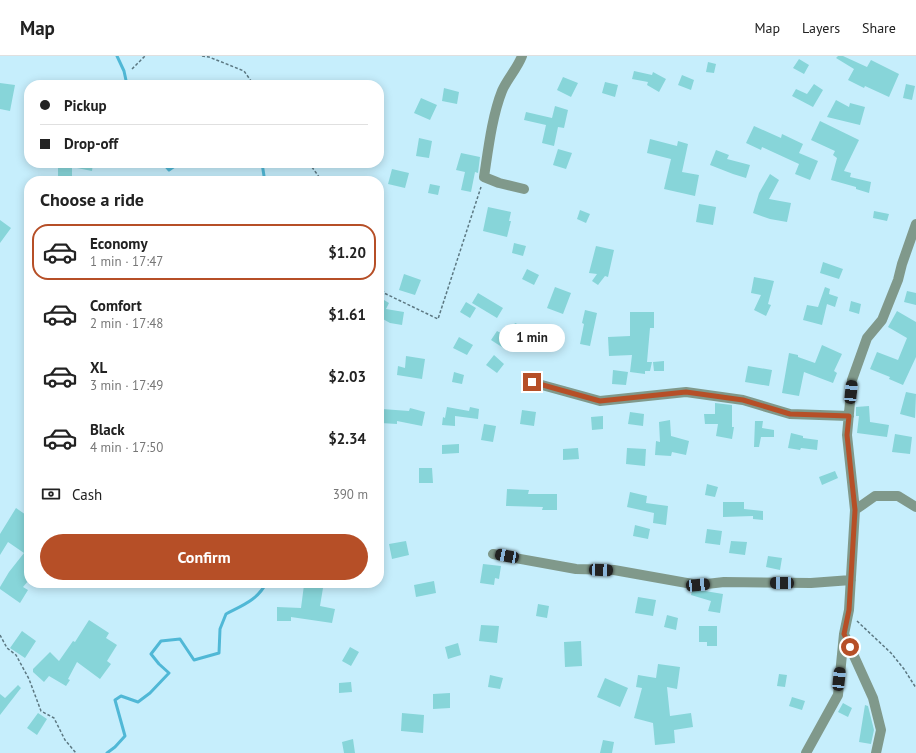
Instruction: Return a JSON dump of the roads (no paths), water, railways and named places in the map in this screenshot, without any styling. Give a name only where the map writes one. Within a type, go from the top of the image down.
[{"type":"street","points":[[522,56],[520,62],[502,91],[495,118],[484,177],[499,183],[524,189]]},
{"type":"street","points":[[806,753],[838,694],[844,634],[849,610],[855,510],[847,435],[852,380],[867,338],[882,320],[898,280],[916,224]]},
{"type":"street","points":[[532,382],[600,401],[686,392],[743,400],[790,414],[849,416]]},
{"type":"street","points":[[855,510],[875,496],[898,496],[916,507]]},
{"type":"street","points":[[493,554],[576,569],[614,570],[698,585],[724,582],[811,583],[851,580]]},
{"type":"street","points":[[844,634],[873,698],[881,730],[876,753]]},
{"type":"waterway","points":[[117,56],[124,71],[126,80]]},
{"type":"waterway","points":[[167,168],[169,170],[172,168]]},
{"type":"waterway","points":[[263,168],[264,176]]},
{"type":"waterway","points":[[107,753],[125,736],[115,700],[121,696],[138,702],[150,693],[169,673],[151,654],[161,641],[180,639],[194,660],[219,653],[220,629],[226,614],[254,598],[264,588]]}]
